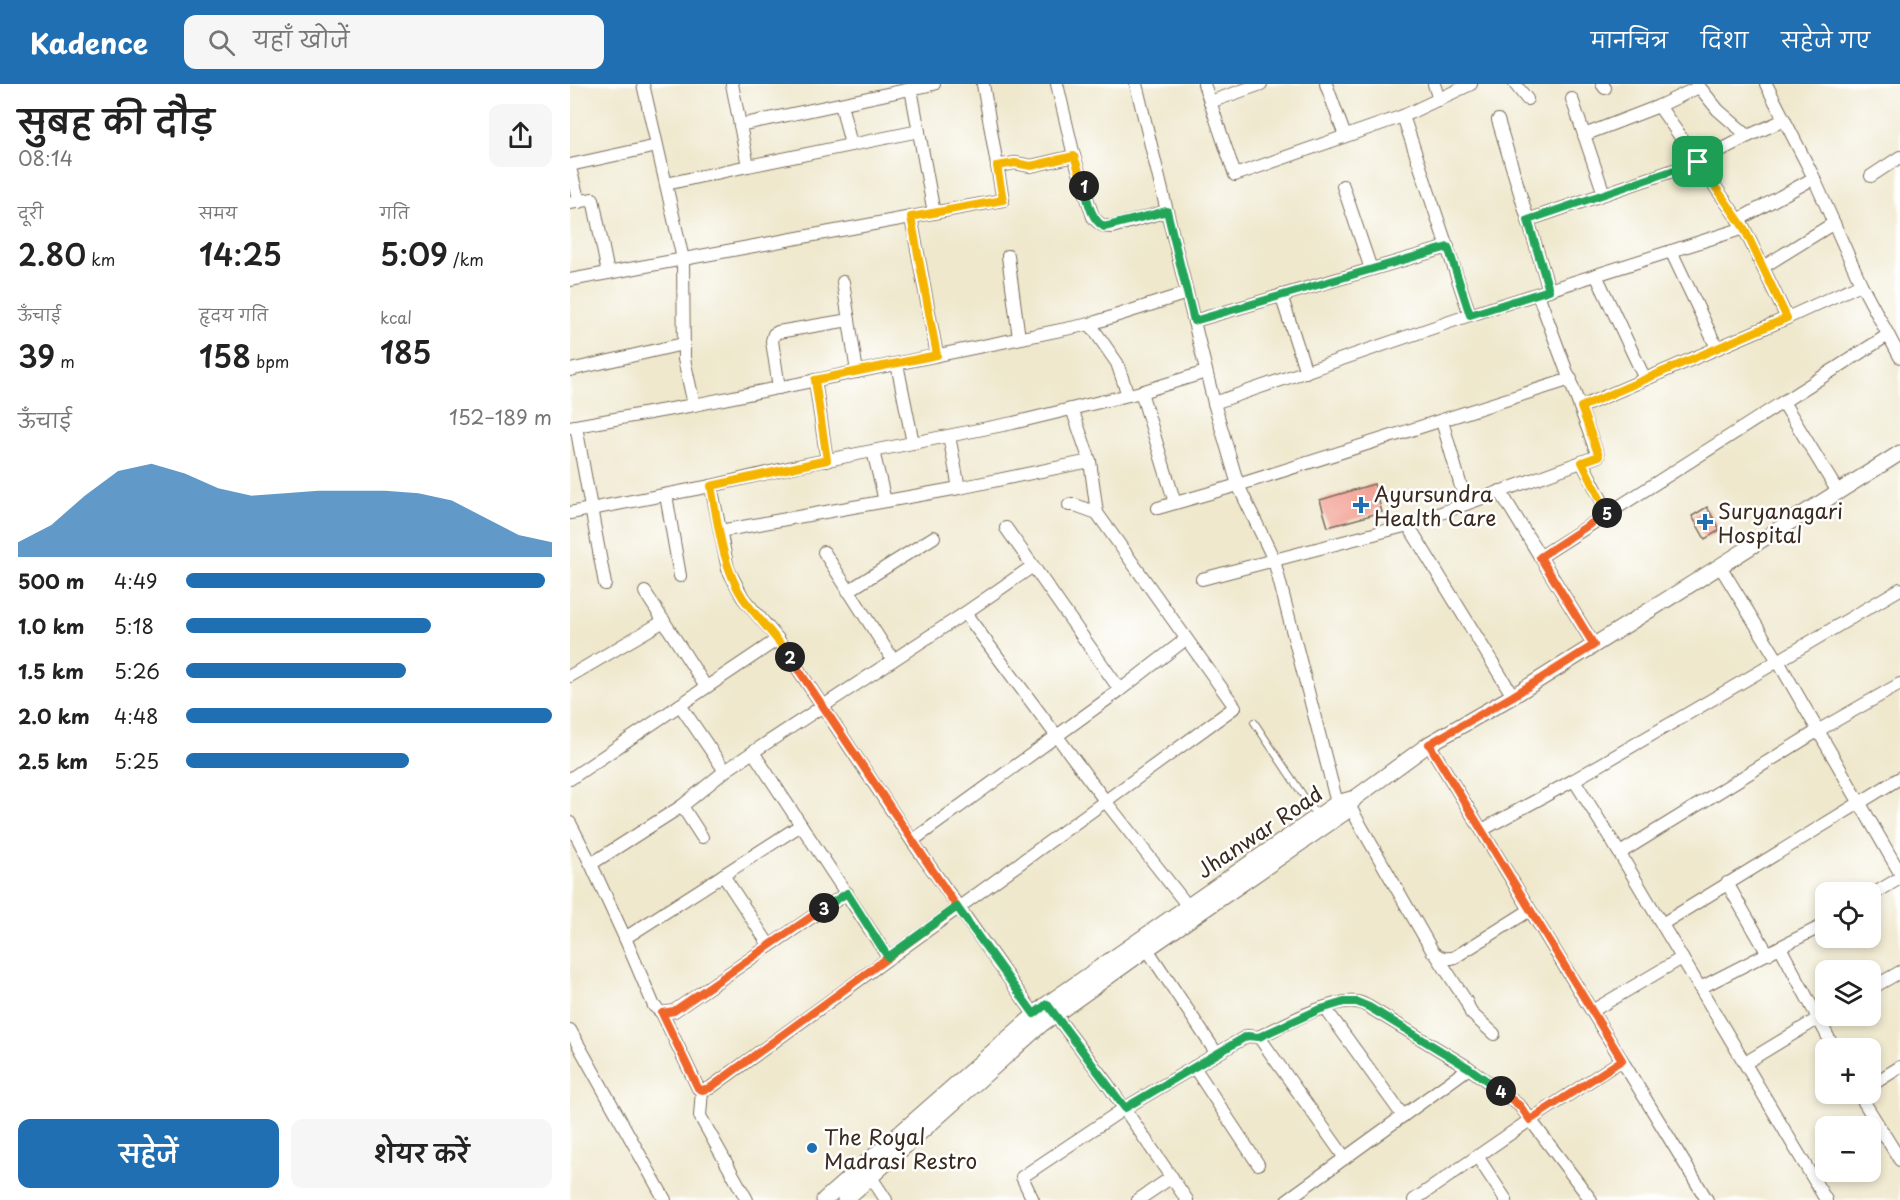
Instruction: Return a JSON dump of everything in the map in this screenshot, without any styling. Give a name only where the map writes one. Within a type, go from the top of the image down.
[{"type":"street","points":[[643,84],[683,259],[684,359],[694,405]]},
{"type":"street","points":[[732,84],[748,166]]},
{"type":"street","points":[[740,125],[934,84]]},
{"type":"street","points":[[570,280],[1003,200],[982,84]]},
{"type":"street","points":[[1057,84],[1074,156],[1093,217],[1098,223],[1104,227],[1167,211]]},
{"type":"street","points":[[1136,84],[1206,372],[1238,485],[1274,560],[1347,802],[1432,952],[1437,956],[1466,1001],[1471,1013],[1494,1034]]},
{"type":"street","points":[[1204,84],[1235,176],[1403,116],[1471,84]]},
{"type":"street","points":[[1210,102],[1261,84]]},
{"type":"street","points":[[1326,84],[1344,136]]},
{"type":"street","points":[[1434,84],[1440,100]]},
{"type":"street","points":[[1515,84],[1527,99]]},
{"type":"street","points":[[1766,84],[1814,178],[1861,284],[1900,357]]},
{"type":"street","points":[[1584,135],[1659,106],[1698,85],[1718,110],[1748,136]]},
{"type":"street","points":[[912,89],[934,213]]},
{"type":"street","points":[[1572,99],[1604,194]]},
{"type":"street","points":[[841,104],[851,145]]},
{"type":"street","points":[[1659,106],[1741,224],[1787,318]]},
{"type":"street","points":[[1403,116],[1470,315]]},
{"type":"street","points":[[1202,579],[1408,525],[1599,456],[1543,292],[1528,220],[1498,120]]},
{"type":"street","points":[[1528,220],[1698,162],[1784,120]]},
{"type":"street","points":[[666,184],[919,131]]},
{"type":"street","points":[[608,273],[593,199],[575,202],[570,166],[657,146]]},
{"type":"street","points":[[997,166],[1015,163],[1031,166],[1074,156]]},
{"type":"street","points":[[1871,176],[1900,157]]},
{"type":"street","points":[[1214,403],[1470,315],[1671,251],[1741,224],[1814,178]]},
{"type":"street","points":[[1343,186],[1371,269]]},
{"type":"street","points":[[911,217],[937,355]]},
{"type":"street","points":[[1763,267],[1834,223]]},
{"type":"street","points":[[1194,321],[1448,247]]},
{"type":"street","points":[[1671,251],[1717,348]]},
{"type":"street","points":[[1008,256],[1019,338]]},
{"type":"street","points":[[1596,275],[1645,379]]},
{"type":"street","points":[[843,282],[857,372]]},
{"type":"street","points":[[1581,407],[1861,284]]},
{"type":"street","points":[[605,584],[573,426],[694,405],[1090,324],[1187,292]]},
{"type":"street","points":[[1281,295],[1306,372]]},
{"type":"street","points":[[779,388],[772,341],[774,334],[849,320]]},
{"type":"street","points":[[1090,324],[1117,363],[1128,395]]},
{"type":"street","points":[[1540,557],[1888,335]]},
{"type":"street","points":[[570,370],[683,344]]},
{"type":"street","points":[[897,363],[913,443]]},
{"type":"street","points":[[570,513],[711,486],[1072,409],[1141,392],[1206,372]]},
{"type":"street","points":[[1158,508],[1238,485],[1571,379]]},
{"type":"street","points":[[815,380],[827,460]]},
{"type":"street","points":[[1141,392],[1175,503]]},
{"type":"street","points":[[1783,402],[1838,492]]},
{"type":"street","points":[[570,823],[625,938],[654,1006],[662,1013],[698,1088],[702,1090],[710,1088],[1235,707],[1097,513],[1090,460],[1072,409]]},
{"type":"street","points":[[1442,421],[1466,504]]},
{"type":"street","points":[[949,436],[959,488]]},
{"type":"street","points":[[873,451],[885,501]]},
{"type":"street","points":[[1347,802],[1429,744],[1513,696],[1900,453]]},
{"type":"street","points":[[720,531],[959,488],[1090,460]]},
{"type":"street","points":[[1582,462],[1608,513]]},
{"type":"street","points":[[711,486],[728,569],[743,598],[778,639],[957,907],[1034,1014]]},
{"type":"street","points":[[1500,491],[1594,645]]},
{"type":"street","points":[[666,495],[680,576]]},
{"type":"street","points":[[1069,505],[1097,513]]},
{"type":"street","points":[[1408,525],[1513,696]]},
{"type":"street","points":[[1006,528],[1120,690]]},
{"type":"street","points":[[848,591],[934,537]]},
{"type":"street","points":[[824,552],[893,660]]},
{"type":"street","points":[[591,864],[682,806],[725,771],[1033,566]]},
{"type":"street","points":[[1720,566],[1819,730],[1900,873]]},
{"type":"street","points":[[1482,830],[1574,780],[1900,589]]},
{"type":"street","points":[[645,592],[706,687]]},
{"type":"street","points":[[965,613],[1106,802],[1187,905]]},
{"type":"street","points":[[570,676],[664,621]]},
{"type":"street","points":[[570,779],[778,639]]},
{"type":"street","points":[[912,841],[1120,690],[1186,639]]},
{"type":"street","points":[[1620,853],[1819,730],[1900,684]]},
{"type":"street","points":[[680,705],[725,771]]},
{"type":"street","points":[[1429,744],[1707,1200]]},
{"type":"street","points":[[753,752],[888,957]]},
{"type":"street","points":[[1662,924],[1900,778]]},
{"type":"street","points":[[1574,780],[1620,853],[1826,1200]]},
{"type":"street","name":"Jhanwar Road","points":[[845,1200],[1051,1009],[1187,905],[1317,816],[1347,802]]},
{"type":"street","name":"Jhanwar Road","points":[[824,1200],[1034,1014],[1051,1009],[1147,949],[1344,813],[1347,802]]},
{"type":"street","points":[[682,806],[702,837]]},
{"type":"street","points":[[625,938],[801,825]]},
{"type":"street","points":[[723,875],[769,945]]},
{"type":"street","points":[[1881,889],[1900,878]]},
{"type":"street","points":[[1727,884],[1768,954]]},
{"type":"street","points":[[662,1013],[674,1011],[847,893]]},
{"type":"street","points":[[1437,956],[1455,957],[1530,910]]},
{"type":"street","points":[[1700,988],[1815,930]]},
{"type":"street","points":[[1780,948],[1815,1005]]},
{"type":"street","points":[[1147,949],[1217,1054]]},
{"type":"street","points":[[1592,1011],[1682,958]]},
{"type":"street","points":[[1881,983],[1900,972]]},
{"type":"street","points":[[1033,1200],[1022,1177],[1125,1108],[1247,1036],[1259,1037],[1344,1002],[1357,1002],[1369,1007],[1469,1068],[1520,1106],[1591,1200]]},
{"type":"street","points":[[1325,1008],[1403,1116]]},
{"type":"street","points":[[1051,1009],[1125,1108],[1187,1200]]},
{"type":"street","points":[[1745,1063],[1815,1020]]},
{"type":"street","points":[[570,1030],[665,1200]]},
{"type":"street","points":[[1259,1037],[1344,1158]]},
{"type":"street","points":[[1414,1200],[1622,1060]]},
{"type":"street","points":[[1194,1067],[1258,1164]]},
{"type":"street","points":[[1881,1079],[1900,1067]]},
{"type":"street","points":[[1286,1200],[1469,1068]]},
{"type":"street","points":[[702,1090],[700,1116],[747,1200]]},
{"type":"street","points":[[1865,1104],[1900,1160]]},
{"type":"street","points":[[1477,1156],[1506,1200]]},
{"type":"street","points":[[871,1177],[886,1200]]},
{"type":"street","points":[[1138,1200],[1172,1177]]},
{"type":"lane","points":[[1254,722],[1317,816]]},
{"type":"building","points":[[1374,484],[1382,512],[1328,527],[1320,500]]},
{"type":"building","points":[[1707,507],[1720,530],[1705,539],[1692,516]]},
{"type":"place","name":"Ayursundra Health Care","points":[[1361,505]]},
{"type":"place","name":"Suryanagari Hospital","points":[[1705,522]]},
{"type":"place","name":"The Royal Madrasi Restro","points":[[812,1148]]},
{"type":"route","points":[[1698,162],[1528,220],[1549,290],[1470,315],[1448,247],[1194,321],[1167,211],[1104,227],[1093,217],[1074,156],[1031,166],[1021,163],[997,166],[1003,200],[911,217],[937,355],[815,380],[827,460],[711,486],[728,569],[743,598],[778,639],[957,907],[710,1088],[702,1090],[698,1088],[662,1013],[674,1011],[847,893],[888,957],[957,907],[1034,1014],[1047,1004],[1125,1108],[1247,1036],[1259,1037],[1318,1010],[1344,1002],[1357,1002],[1369,1007],[1469,1068],[1520,1106],[1530,1120],[1622,1060],[1429,744],[1513,696],[1594,645],[1540,557],[1608,513],[1582,462],[1599,456],[1581,407],[1787,318],[1744,228],[1698,162]]}]
